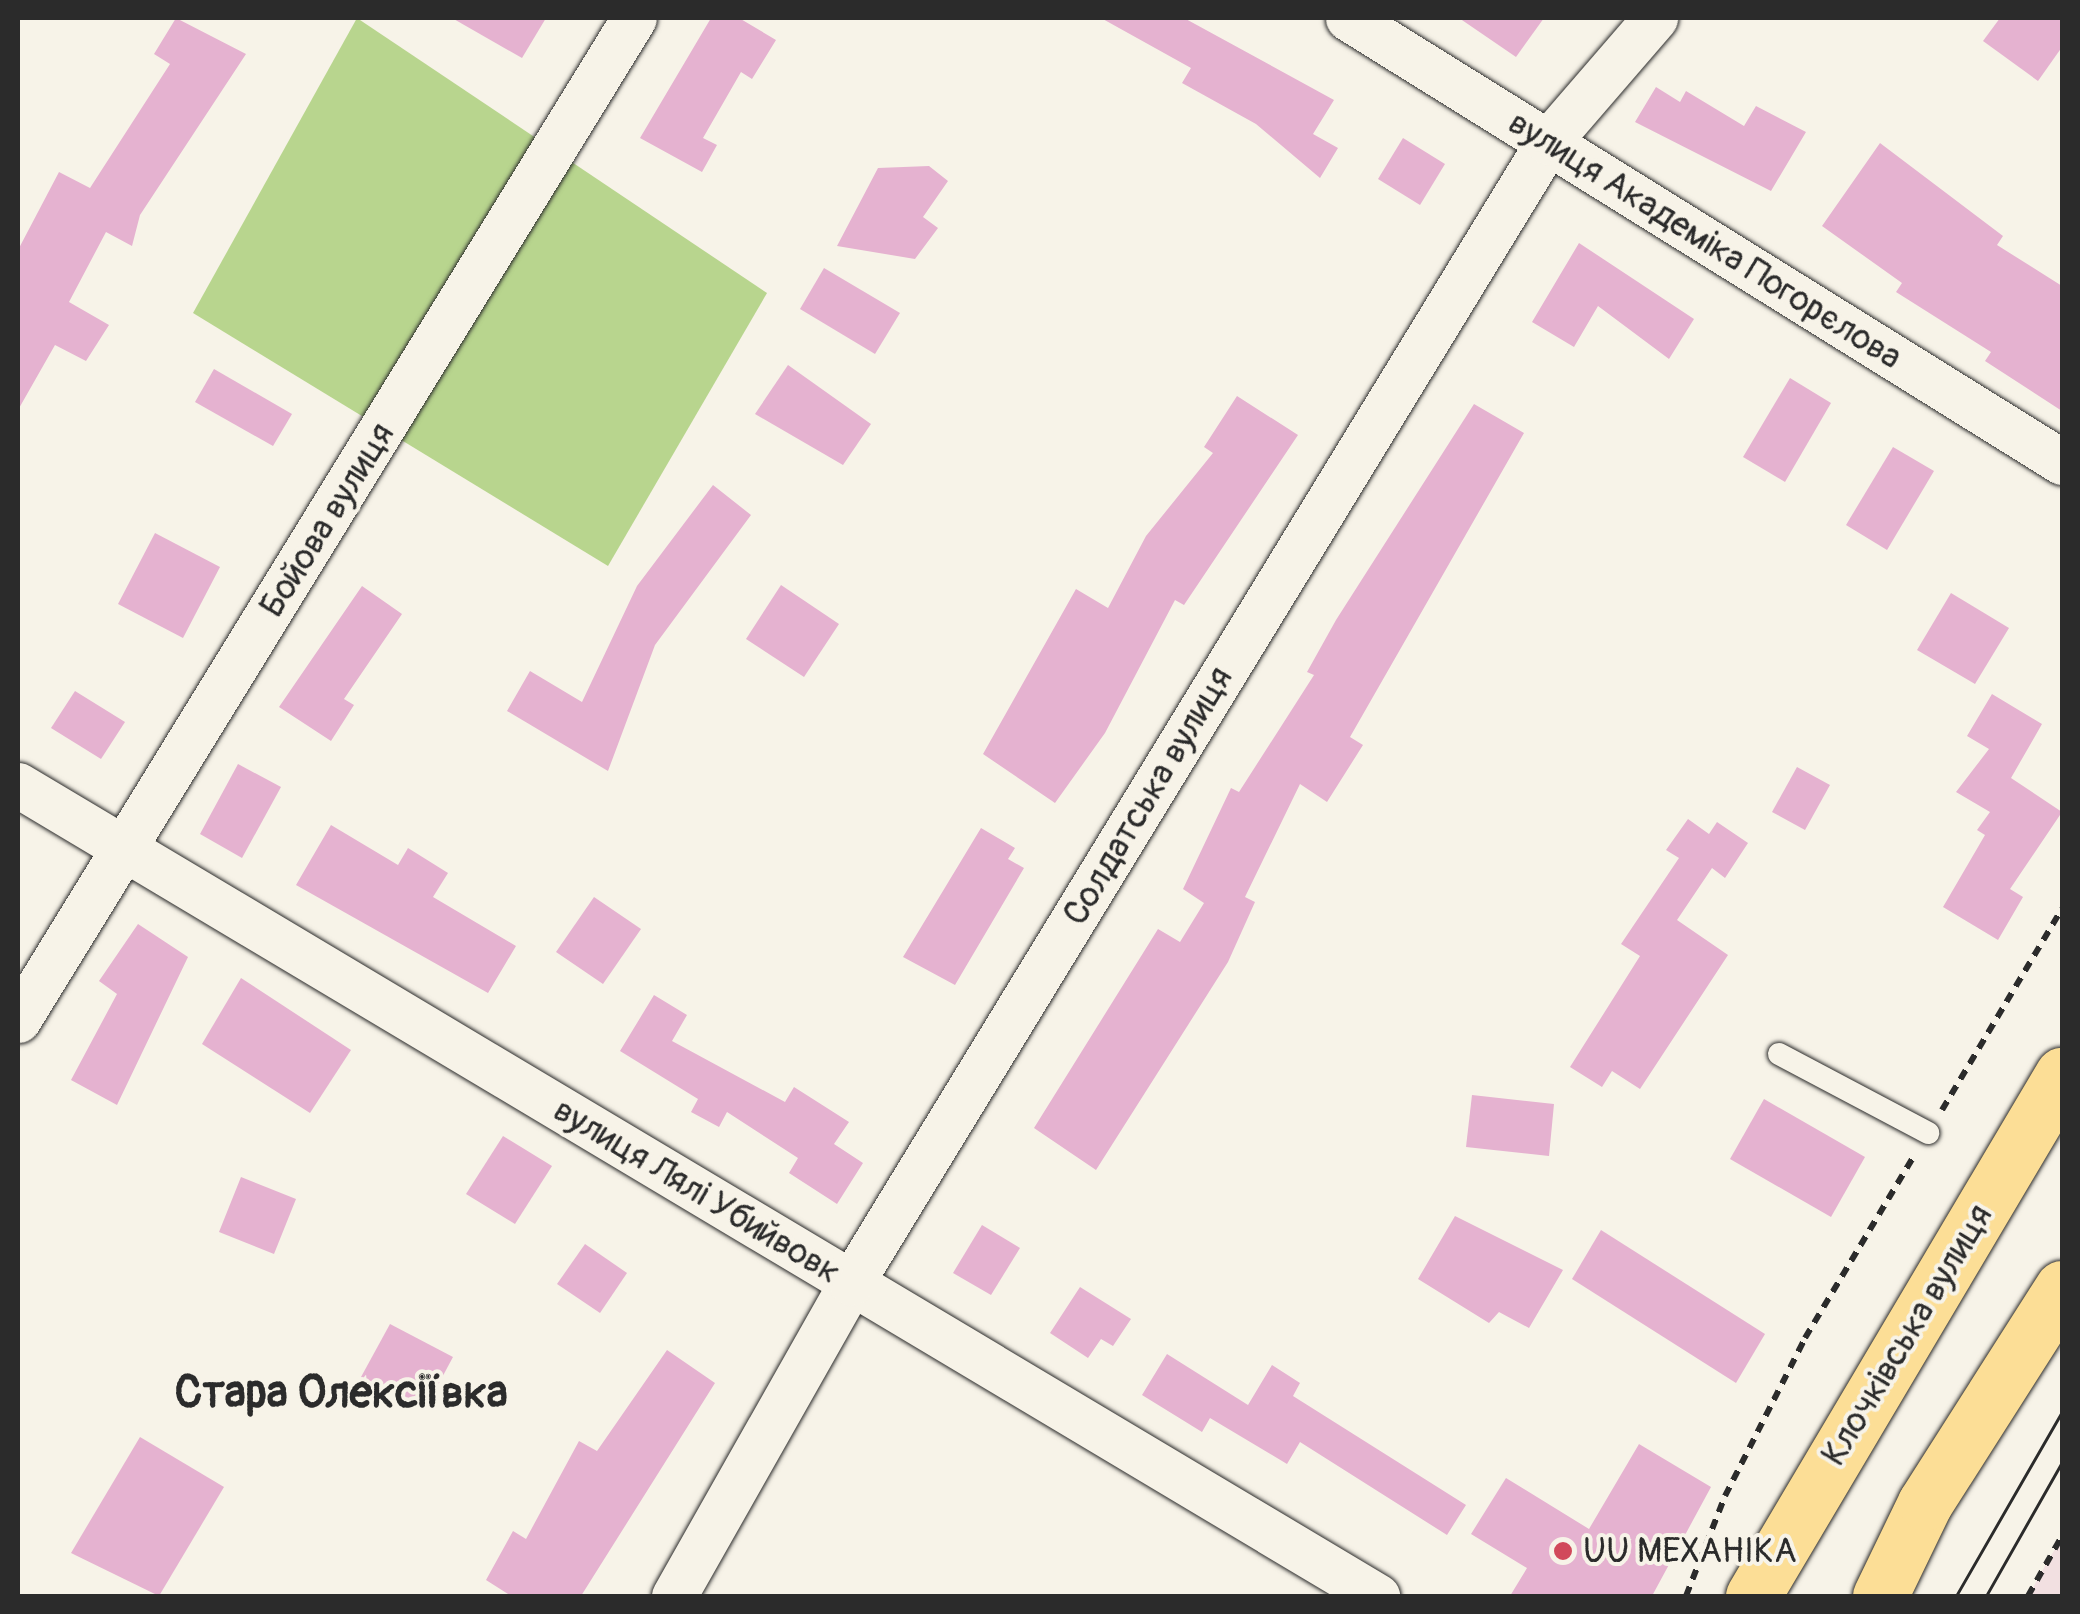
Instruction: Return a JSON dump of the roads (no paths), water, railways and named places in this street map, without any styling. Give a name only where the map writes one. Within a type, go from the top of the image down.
[{"type":"main road","name":"Клочківська вулиця","points":[[1754,1596],[2062,1075]]},
{"type":"main road","points":[[1880,1596],[1925,1503],[2062,1288]]},
{"type":"street","name":"Бойова вулиця","points":[[18,1020],[634,18]]},
{"type":"street","name":"вулиця Академіка Погорєлова","points":[[1348,18],[2062,462]]},
{"type":"street","name":"Солдатська вулиця","points":[[674,1596],[851,1283],[1548,142],[1655,18]]},
{"type":"street","name":"вулиця Лялі Убийвовк","points":[[18,786],[851,1283],[1317,1582],[1377,1596]]},
{"type":"lane","points":[[1779,1054],[1928,1133]]},
{"type":"tram line","points":[[1956,1596],[2062,1412]]},
{"type":"tram line","points":[[1986,1596],[2062,1462]]},
{"type":"place","name":"UU МЕХАНІКА","points":[[1563,1551]]},
{"type":"district","name":"Стара Олексіївка","points":[[341,1394]]}]
